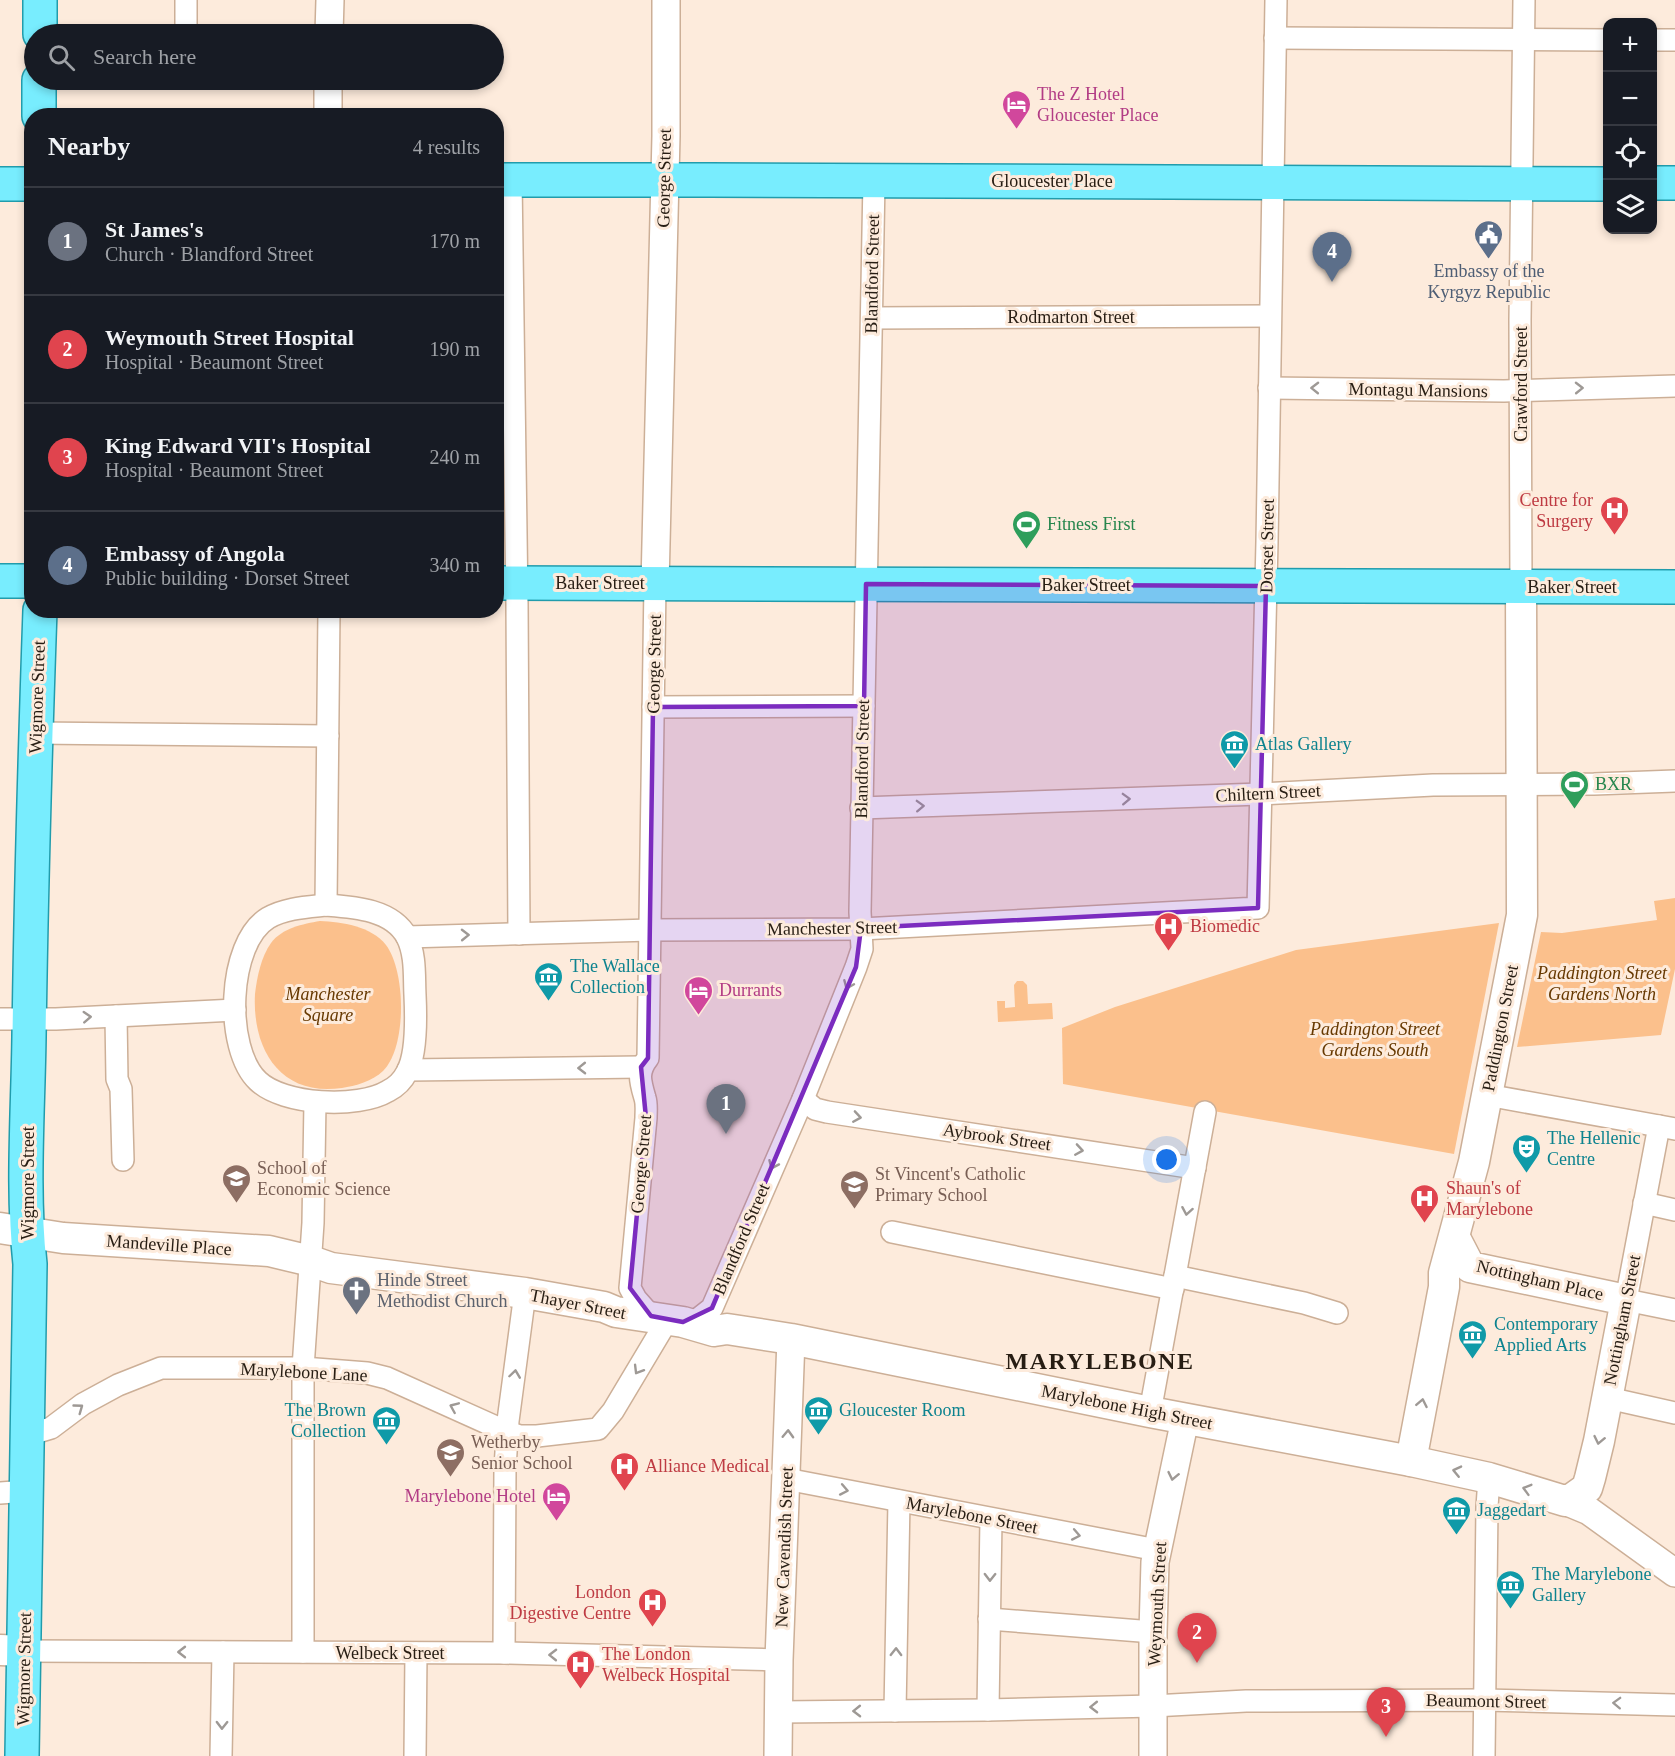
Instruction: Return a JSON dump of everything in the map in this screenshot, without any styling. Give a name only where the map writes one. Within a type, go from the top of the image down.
[{"type":"main road","points":[[40,0],[40,24]]},
{"type":"main road","points":[[39,90],[39,108]]},
{"type":"main road","name":"Gloucester Place","points":[[504,180],[1603,184]]},
{"type":"main road","points":[[1657,183],[1675,183]]},
{"type":"main road","points":[[0,184],[24,184]]},
{"type":"main road","points":[[0,581],[24,581]]},
{"type":"main road","name":"Baker Street","points":[[507,583],[1675,587]]},
{"type":"main road","name":"Paddington Street","points":[[1418,1462],[1447,1262],[1474,1162],[1522,915],[1521,587]]},
{"type":"main road","name":"Wigmore Street","points":[[22,1756],[12,1650],[14,1492],[28,1435],[30,1264],[13,1231],[14,1019],[40,618]]},
{"type":"main road","name":"Mandeville Place","points":[[13,1231],[63,1238],[269,1251],[311,1261]]},
{"type":"main road","name":"Nottingham Place","points":[[1455,1238],[1470,1267],[1626,1300]]},
{"type":"main road","name":"Thayer Street","points":[[311,1261],[331,1268],[525,1293],[604,1307],[616,1312],[667,1319]]},
{"type":"main road","points":[[1444,1287],[1458,1273],[1470,1267]]},
{"type":"main road","name":"Nottingham Street","points":[[1576,1495],[1599,1441],[1626,1300]]},
{"type":"main road","name":"Marylebone High Street","points":[[667,1319],[714,1331],[719,1318],[791,1339],[1576,1495]]},
{"type":"street","points":[[186,0],[186,24]]},
{"type":"street","points":[[329,24],[330,0]]},
{"type":"street","name":"George Street","points":[[630,1288],[646,1118],[646,1100],[640,1088],[641,1067],[648,1058],[655,584],[666,136],[666,0]]},
{"type":"street","name":"Dorset Street","points":[[1257,909],[1266,586],[1276,0]]},
{"type":"street","name":"Crawford Street","points":[[1521,587],[1521,184],[1524,0]]},
{"type":"street","points":[[1275,38],[1603,40]]},
{"type":"street","points":[[1657,40],[1675,40]]},
{"type":"street","points":[[328,90],[328,108]]},
{"type":"street","points":[[504,180],[507,583],[519,934]]},
{"type":"street","name":"Blandford Street","points":[[719,1318],[862,949],[861,808],[874,181]]},
{"type":"street","name":"Rodmarton Street","points":[[872,318],[1270,316]]},
{"type":"street","name":"Montagu Mansions","points":[[1269,388],[1521,391],[1675,386]]},
{"type":"street","points":[[326,905],[329,618]]},
{"type":"street","points":[[653,707],[864,706]]},
{"type":"street","points":[[34,733],[328,736]]},
{"type":"street","name":"Chiltern Street","points":[[861,808],[1260,794],[1433,784],[1522,785],[1675,781]]},
{"type":"street","points":[[326,905],[372,911],[397,925],[406,937],[414,963],[414,1037],[408,1070],[399,1083],[387,1092],[364,1099],[315,1102],[285,1095],[259,1082],[247,1069],[240,1049],[235,1010],[237,976],[250,936],[267,919],[303,907],[326,905]]},
{"type":"street","name":"Manchester Street","points":[[406,937],[651,930],[861,929],[1257,909]]},
{"type":"street","points":[[14,1019],[235,1010]]},
{"type":"street","points":[[116,1016],[117,1078],[121,1089],[123,1160]]},
{"type":"street","points":[[408,1070],[641,1067]]},
{"type":"street","points":[[1487,1095],[1667,1127]]},
{"type":"street","name":"Aybrook Street","points":[[803,1099],[815,1109],[827,1112],[1195,1168]]},
{"type":"street","points":[[303,1652],[303,1368],[311,1261],[315,1102]]},
{"type":"street","points":[[1150,1412],[1205,1112]]},
{"type":"street","name":"Nottingham Street","points":[[1626,1300],[1644,1203],[1667,1127]]},
{"type":"street","points":[[1644,1203],[1675,1210]]},
{"type":"street","points":[[892,1232],[1304,1303],[1336,1313]]},
{"type":"street","points":[[604,1307],[630,1288],[636,1299],[667,1319]]},
{"type":"street","points":[[504,1653],[507,1432],[525,1293]]},
{"type":"street","name":"Nottingham Place","points":[[1626,1300],[1675,1310]]},
{"type":"street","name":"Marylebone Lane","points":[[28,1435],[51,1428],[83,1404],[118,1385],[161,1368],[303,1368],[367,1372],[387,1378],[520,1436],[598,1429],[613,1411],[667,1319]]},
{"type":"street","name":"New Cavendish Street","points":[[778,1756],[779,1660],[791,1339]]},
{"type":"street","points":[[1608,1398],[1675,1413]]},
{"type":"street","name":"Weymouth Street","points":[[1153,1756],[1153,1632],[1157,1550],[1185,1419]]},
{"type":"street","name":"Marylebone Street","points":[[786,1479],[1157,1550]]},
{"type":"street","points":[[1484,1756],[1489,1479]]},
{"type":"street","points":[[1576,1495],[1605,1522],[1675,1573]]},
{"type":"street","points":[[895,1711],[899,1501]]},
{"type":"street","points":[[988,1710],[991,1519]]},
{"type":"street","points":[[989,1619],[1153,1632]]},
{"type":"street","name":"Welbeck Street","points":[[12,1650],[504,1653],[779,1660]]},
{"type":"street","points":[[221,1756],[223,1652]]},
{"type":"street","points":[[415,1756],[416,1653]]},
{"type":"street","name":"Beaumont Street","points":[[779,1712],[988,1710],[1246,1701],[1485,1700],[1675,1705]]},
{"type":"highlighted area","points":[[866,584],[1266,586],[1258,908],[861,928],[856,967],[712,1308],[683,1322],[651,1316],[630,1288],[646,1118],[641,1067],[648,1058],[653,707],[864,706]]},
{"type":"green space","name":"Paddington Street Gardens North","points":[[1675,898],[1675,969],[1661,1035],[1517,1047],[1541,932],[1562,933],[1657,920],[1654,901]]},
{"type":"green space","name":"Manchester Square","points":[[320,921],[356,926],[380,939],[393,957],[400,990],[400,1028],[391,1060],[374,1078],[342,1088],[320,1089],[302,1085],[286,1077],[274,1065],[265,1050],[255,1014],[258,974],[271,943],[287,930]]},
{"type":"green space","name":"Paddington Street Gardens South","points":[[1499,923],[1454,1154],[1063,1084],[1062,1028],[1115,1007],[1296,950]]},
{"type":"green space","points":[[1017,981],[1023,981],[1027,985],[1028,1004],[1052,1003],[1053,1019],[998,1022],[997,1001],[1005,1001],[1005,1008],[1015,1007],[1014,985]]},
{"type":"place","name":"The Z Hotel Gloucester Place","points":[[1016,130]]},
{"type":"place","name":"Embassy of the Kyrgyz Republic","points":[[1489,260]]},
{"type":"place","name":"Embassy of Angola","points":[[1332,282]]},
{"type":"place","name":"Centre for Surgery","points":[[1614,536]]},
{"type":"place","name":"Fitness First","points":[[1026,550]]},
{"type":"place","name":"Atlas Gallery","points":[[1234,770]]},
{"type":"place","name":"BXR","points":[[1574,810]]},
{"type":"place","name":"Biomedic","points":[[1169,952]]},
{"type":"place","name":"The Wallace Collection","points":[[549,1002]]},
{"type":"place","name":"Durrants","points":[[698,1016]]},
{"type":"place","name":"St James's","points":[[726,1134]]},
{"type":"place","name":"The Hellenic Centre","points":[[1526,1174]]},
{"type":"place","name":"School of Economic Science","points":[[236,1204]]},
{"type":"place","name":"St Vincent's Catholic Primary School","points":[[854,1210]]},
{"type":"place","name":"Shaun's of Marylebone","points":[[1425,1224]]},
{"type":"place","name":"Hinde Street Methodist Church","points":[[356,1316]]},
{"type":"place","name":"Contemporary Applied Arts","points":[[1473,1360]]},
{"type":"place","name":"Gloucester Room","points":[[818,1436]]},
{"type":"place","name":"The Brown Collection","points":[[387,1446]]},
{"type":"place","name":"Wetherby Senior School","points":[[450,1478]]},
{"type":"place","name":"Alliance Medical","points":[[624,1492]]},
{"type":"place","name":"Marylebone Hotel","points":[[557,1522]]},
{"type":"place","name":"Jaggedart","points":[[1456,1536]]},
{"type":"place","name":"The Marylebone Gallery","points":[[1511,1610]]},
{"type":"place","name":"London Digestive Centre","points":[[652,1628]]},
{"type":"place","name":"Weymouth Street Hospital","points":[[1197,1663]]},
{"type":"place","name":"The London Welbeck Hospital","points":[[581,1690]]},
{"type":"place","name":"King Edward VII's Hospital","points":[[1386,1737]]},
{"type":"district","name":"MARYLEBONE","points":[[1100,1361]]}]
